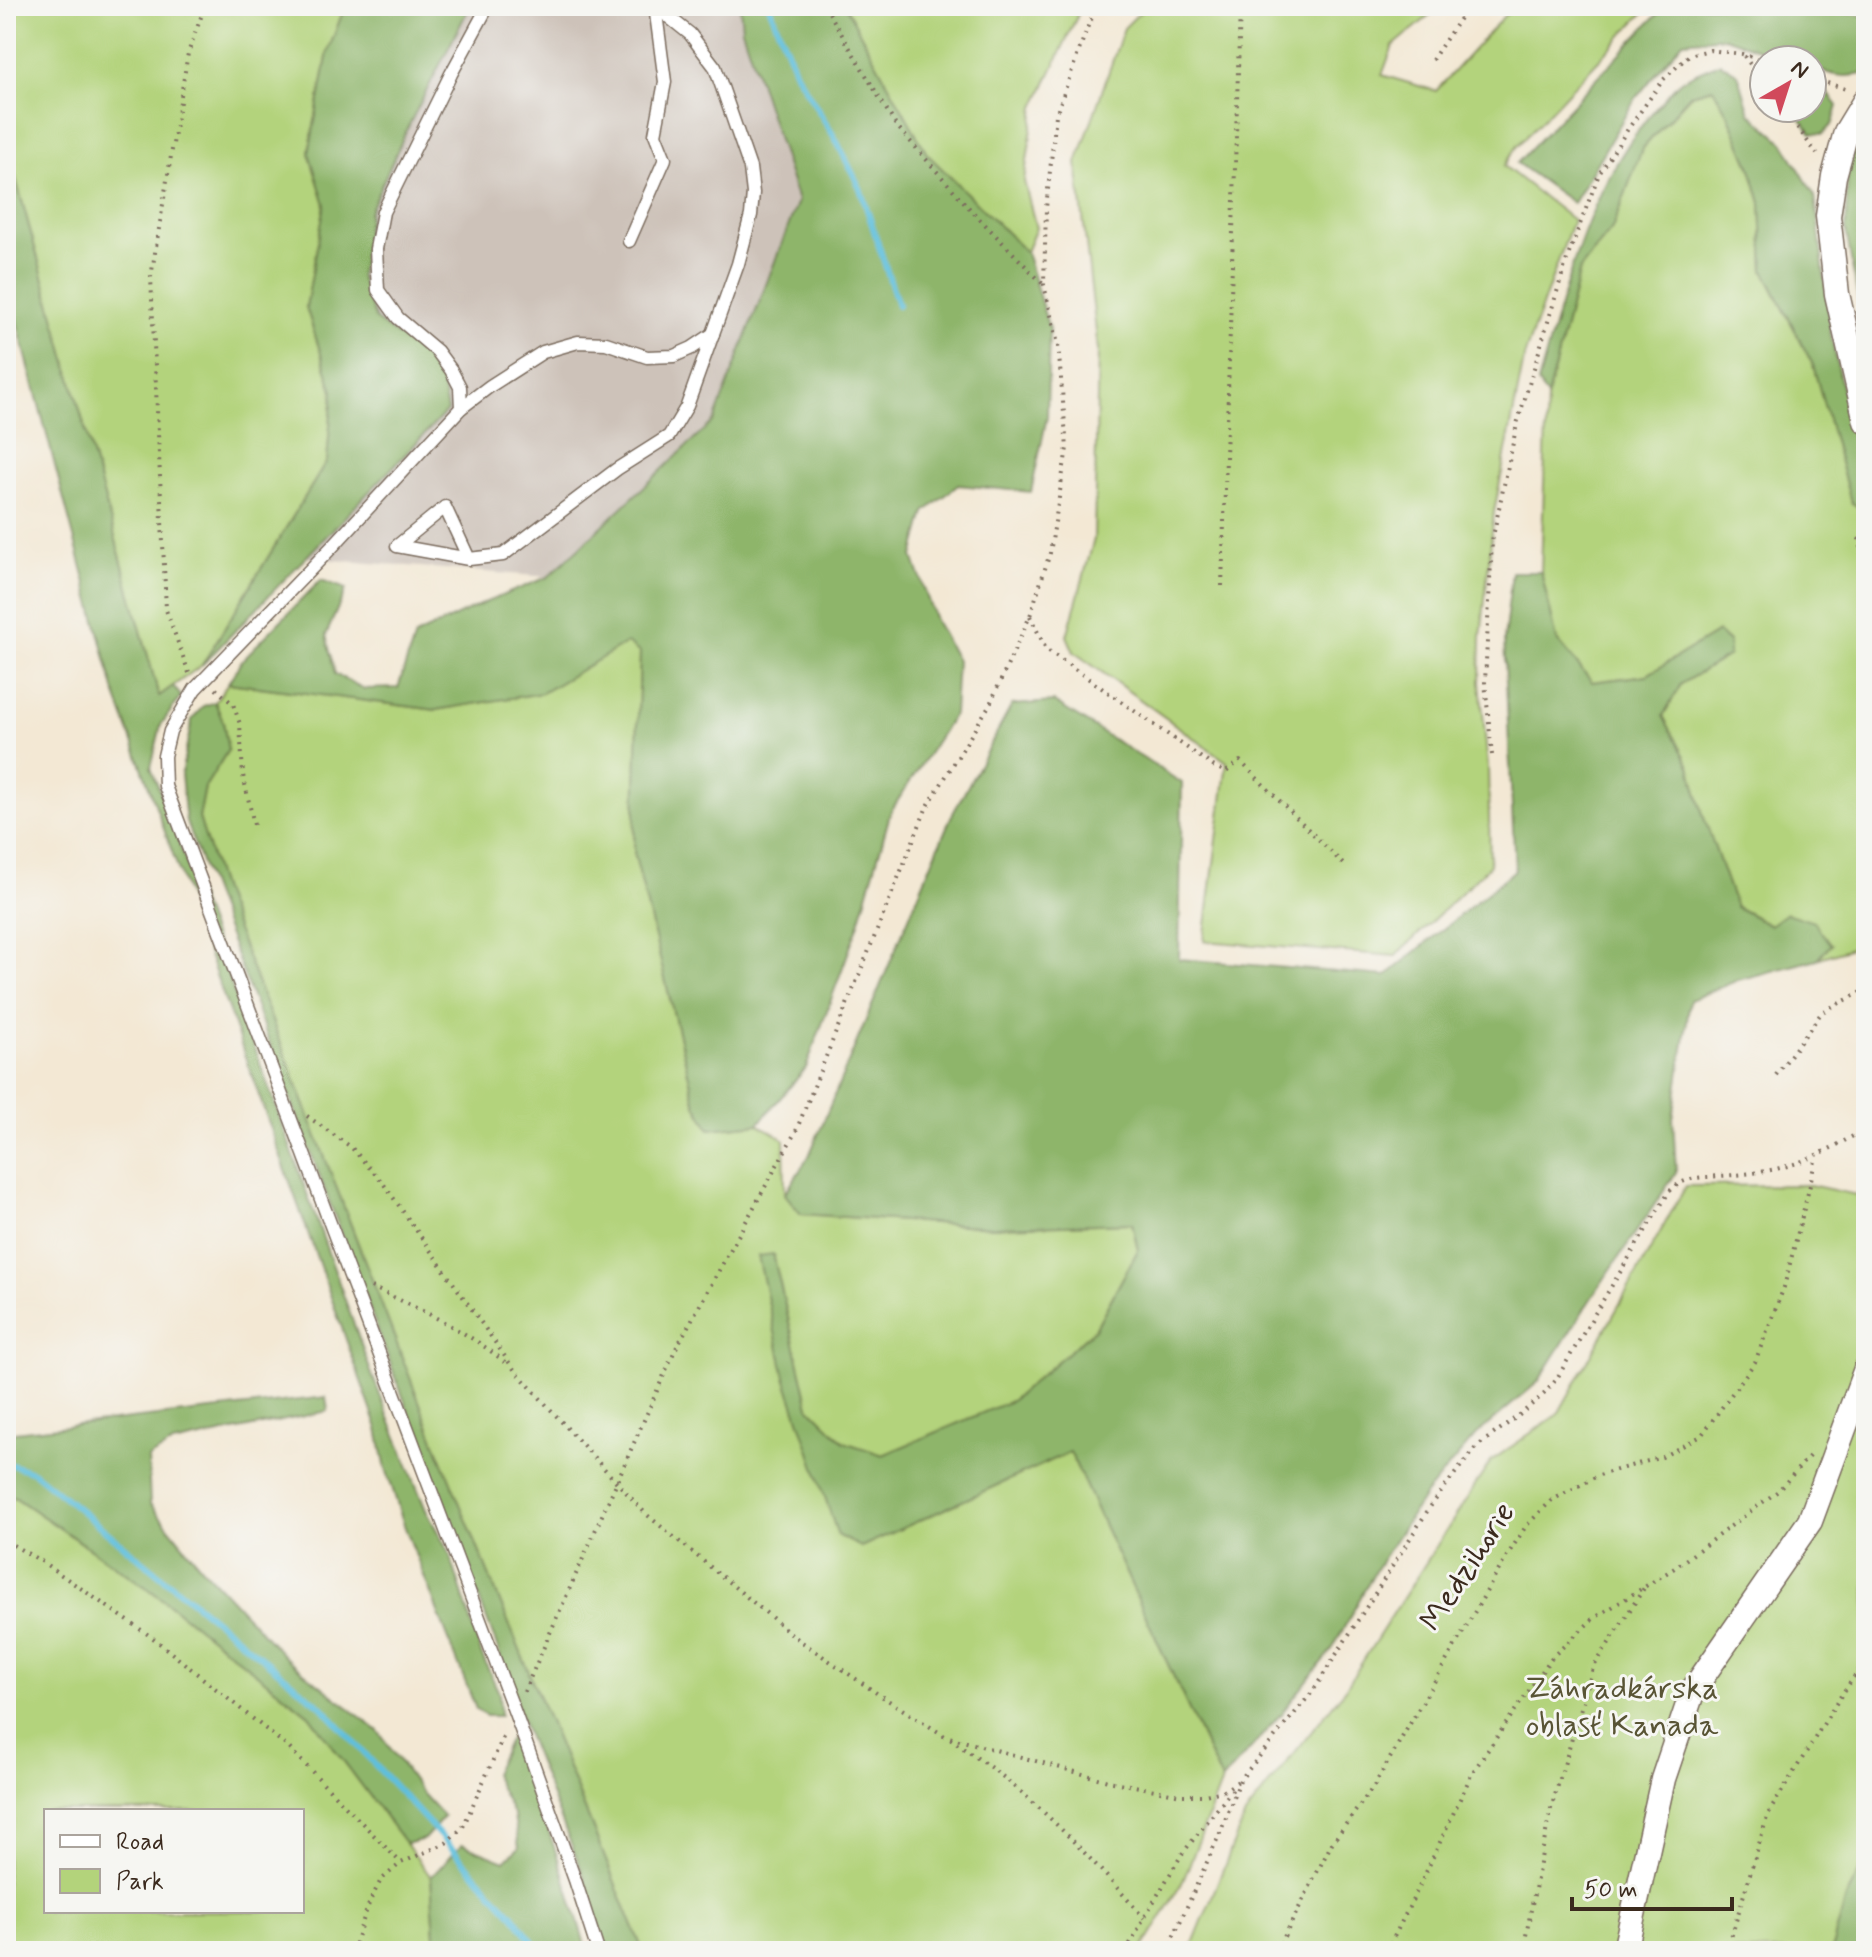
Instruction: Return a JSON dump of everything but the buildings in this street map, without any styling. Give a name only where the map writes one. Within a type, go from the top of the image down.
[{"type":"street","points":[[1859,95],[1834,176],[1828,216],[1837,294],[1866,421]]},
{"type":"street","points":[[1625,1951],[1663,1779],[1693,1690],[1810,1521],[1866,1369]]},
{"type":"lane","points":[[461,408],[460,387],[451,370],[437,351],[398,318],[378,290],[376,249],[383,212],[488,6]]},
{"type":"lane","points":[[629,241],[665,159],[655,134],[665,82],[655,6]]},
{"type":"lane","points":[[469,559],[445,507],[397,546],[469,559],[503,555],[617,469],[669,436],[687,406],[738,264],[751,215],[753,193],[750,168],[715,67],[690,34],[655,6]]},
{"type":"lane","points":[[598,1951],[515,1713],[165,786],[164,756],[170,731],[195,689],[461,408],[543,352],[578,342],[606,343],[647,357],[674,356],[713,334]]},
{"type":"path","points":[[195,689],[166,610],[151,277],[188,53],[205,6]]},
{"type":"path","points":[[825,6],[895,124],[971,210],[1044,285]]},
{"type":"path","points":[[352,1951],[381,1880],[401,1863],[446,1843],[463,1827],[675,1350],[796,1131],[926,809],[990,704],[1030,616],[1050,553],[1067,448],[1058,344],[1044,285],[1046,208],[1056,115],[1089,23],[1100,6]]},
{"type":"path","points":[[1222,586],[1240,6]]},
{"type":"path","points":[[1432,60],[1462,15],[1473,6]]},
{"type":"path","points":[[1492,755],[1485,682],[1492,541],[1517,424],[1567,259],[1599,174],[1663,80],[1689,55],[1710,50],[1748,56]]},
{"type":"path","points":[[1742,54],[1748,62]]},
{"type":"path","points":[[1828,84],[1859,95]]},
{"type":"path","points":[[1795,124],[1834,176]]},
{"type":"path","points":[[1866,533],[1859,540],[1866,574]]},
{"type":"path","points":[[1030,616],[1046,649],[1213,766],[1226,772],[1240,761],[1343,864]]},
{"type":"path","points":[[205,680],[233,704],[240,724],[243,775],[254,825]]},
{"type":"path","points":[[1776,1075],[1822,1012],[1866,990]]},
{"type":"path","points":[[284,1102],[351,1147],[383,1183],[513,1368],[646,1514],[799,1640],[1000,1775],[1095,1863],[1144,1918]]},
{"type":"path","points":[[1126,1951],[1182,1854],[1313,1691],[1430,1507],[1457,1471],[1479,1445],[1522,1413],[1556,1380],[1669,1192],[1684,1180],[1696,1177],[1766,1172],[1816,1156],[1866,1129]]},
{"type":"path","name":"Medzihorie","points":[[1277,1951],[1332,1843],[1374,1786],[1526,1526],[1552,1500],[1599,1475],[1662,1457],[1701,1436],[1755,1362],[1784,1287],[1816,1156]]},
{"type":"path","points":[[351,1278],[452,1327],[486,1346],[513,1368]]},
{"type":"path","points":[[1387,1951],[1472,1773],[1552,1657],[1593,1619],[1673,1569],[1778,1491],[1816,1450]]},
{"type":"path","points":[[6,1541],[41,1561],[153,1638],[289,1748],[401,1863]]},
{"type":"path","points":[[1523,1951],[1550,1812],[1593,1668],[1645,1586]]},
{"type":"path","points":[[1727,1951],[1768,1814],[1866,1660]]},
{"type":"path","points":[[945,1736],[1108,1781],[1167,1793],[1205,1795],[1223,1791],[1240,1780]]},
{"type":"path","points":[[1167,1951],[1221,1831],[1240,1780]]},
{"type":"shaded area","points":[[470,6],[740,6],[742,29],[798,201],[714,421],[548,577],[307,558],[447,411],[423,354],[376,320],[360,276],[369,212]]},
{"type":"green space","points":[[6,6],[345,6],[328,52],[309,153],[325,204],[306,307],[333,391],[327,461],[202,665],[159,696],[6,143]]},
{"type":"green space","points":[[345,6],[470,6],[369,212],[360,276],[376,320],[423,354],[441,377],[447,411],[202,665],[327,461],[333,391],[306,307],[325,204],[309,153],[328,52]]},
{"type":"green space","points":[[740,6],[845,6],[927,154],[1026,252],[1049,329],[1047,417],[1031,492],[958,485],[925,512],[913,556],[935,620],[957,661],[954,714],[891,811],[859,923],[806,1068],[758,1124],[710,1129],[696,1105],[634,852],[640,653],[627,643],[542,693],[436,710],[228,683],[242,660],[321,580],[346,589],[326,635],[335,674],[364,689],[398,688],[415,636],[548,577],[714,421],[798,201],[742,29]]},
{"type":"green space","points":[[845,6],[1084,6],[1035,107],[1024,181],[1036,228],[1026,252],[927,154]]},
{"type":"green space","points":[[1146,6],[1441,6],[1393,46],[1382,75],[1436,91],[1504,16],[1519,6],[1650,6],[1516,147],[1504,166],[1573,220],[1525,354],[1494,512],[1481,638],[1480,682],[1488,767],[1490,865],[1396,956],[1204,941],[1227,762],[1074,652],[1067,636],[1094,539],[1098,350],[1077,163],[1124,28]]},
{"type":"green space","points":[[1665,6],[1798,6],[1866,16],[1866,73],[1859,75],[1828,73],[1828,44],[1748,45],[1725,37],[1683,41],[1635,99],[1573,203],[1517,163]]},
{"type":"green space","points":[[1720,63],[1738,74],[1748,106],[1748,124],[1763,124],[1783,142],[1815,196],[1831,335],[1866,512],[1851,502],[1813,365],[1764,270],[1761,203],[1751,168],[1729,116],[1713,88],[1691,94],[1642,149],[1612,229],[1580,269],[1547,397],[1538,383],[1570,274],[1596,204],[1633,138],[1674,87]]},
{"type":"green space","points":[[1713,88],[1729,116],[1751,168],[1761,203],[1764,271],[1813,365],[1851,502],[1866,512],[1866,943],[1817,959],[1831,944],[1771,925],[1736,907],[1703,815],[1690,766],[1663,716],[1681,684],[1729,655],[1729,642],[1718,632],[1647,675],[1592,682],[1557,640],[1541,572],[1547,397],[1580,269],[1612,229],[1642,149],[1692,94]]},
{"type":"green space","points":[[1828,93],[1838,106],[1833,123],[1823,134],[1812,133],[1804,124],[1828,124]]},
{"type":"green space","points":[[1866,122],[1866,348],[1846,230],[1848,158]]},
{"type":"green space","points":[[6,143],[159,696],[173,686],[181,696],[161,725],[151,767],[372,1375],[426,1510],[450,1555],[482,1656],[499,1693],[500,1716],[486,1716],[476,1709],[404,1525],[385,1465],[378,1429],[114,689],[6,280]]},
{"type":"green space","points":[[1512,572],[1541,572],[1557,640],[1592,682],[1647,675],[1718,632],[1729,642],[1729,655],[1681,684],[1663,716],[1690,766],[1703,815],[1736,907],[1770,925],[1786,913],[1814,922],[1831,945],[1817,959],[1738,980],[1690,1000],[1673,1118],[1676,1173],[1538,1382],[1476,1435],[1426,1493],[1376,1569],[1333,1648],[1222,1781],[1070,1452],[861,1547],[838,1536],[785,1377],[758,1256],[773,1254],[809,1407],[844,1442],[883,1455],[1011,1401],[1095,1329],[1138,1250],[1132,1223],[993,1227],[801,1214],[785,1194],[809,1156],[951,817],[1012,705],[1054,702],[1182,783],[1179,959],[1386,976],[1515,870],[1504,640]]},
{"type":"green space","points":[[627,642],[640,653],[634,852],[696,1105],[710,1129],[758,1124],[784,1139],[785,1194],[801,1214],[993,1227],[1132,1223],[1138,1250],[1095,1329],[1011,1401],[883,1455],[844,1442],[809,1407],[773,1254],[785,1377],[861,1547],[1070,1452],[1222,1781],[1183,1881],[1141,1951],[643,1951],[439,1453],[223,894],[199,818],[205,787],[228,750],[223,722],[215,702],[228,683],[436,710],[542,693]]},
{"type":"green space","points":[[215,702],[223,722],[228,750],[205,787],[199,818],[223,894],[439,1453],[643,1951],[607,1951],[584,1876],[525,1730],[494,1638],[186,822],[181,775],[192,720],[203,706]]},
{"type":"green space","name":"Záhradkárska oblasť Kanada","points":[[1810,1185],[1866,1197],[1866,1859],[1846,1898],[1831,1951],[1190,1951],[1245,1815],[1343,1692],[1491,1461],[1558,1414],[1686,1186]]},
{"type":"green space","points":[[326,1397],[328,1411],[173,1444],[148,1458],[150,1504],[201,1567],[286,1658],[378,1731],[422,1793],[444,1817],[424,1839],[406,1844],[309,1715],[153,1592],[6,1494],[6,1433]]},
{"type":"green space","points":[[6,1494],[153,1592],[309,1715],[431,1877],[436,1951],[6,1951]]},
{"type":"green space","points":[[515,1732],[587,1951],[436,1951],[431,1877],[462,1844],[505,1861],[519,1847],[514,1816],[493,1774]]},
{"type":"green space","points":[[1866,1859],[1866,1951],[1831,1951],[1846,1898]]},
{"type":"waterway","points":[[769,6],[797,75],[835,138],[860,188],[898,305]]},
{"type":"waterway","points":[[6,1463],[33,1472],[321,1706],[513,1915],[540,1951]]}]
